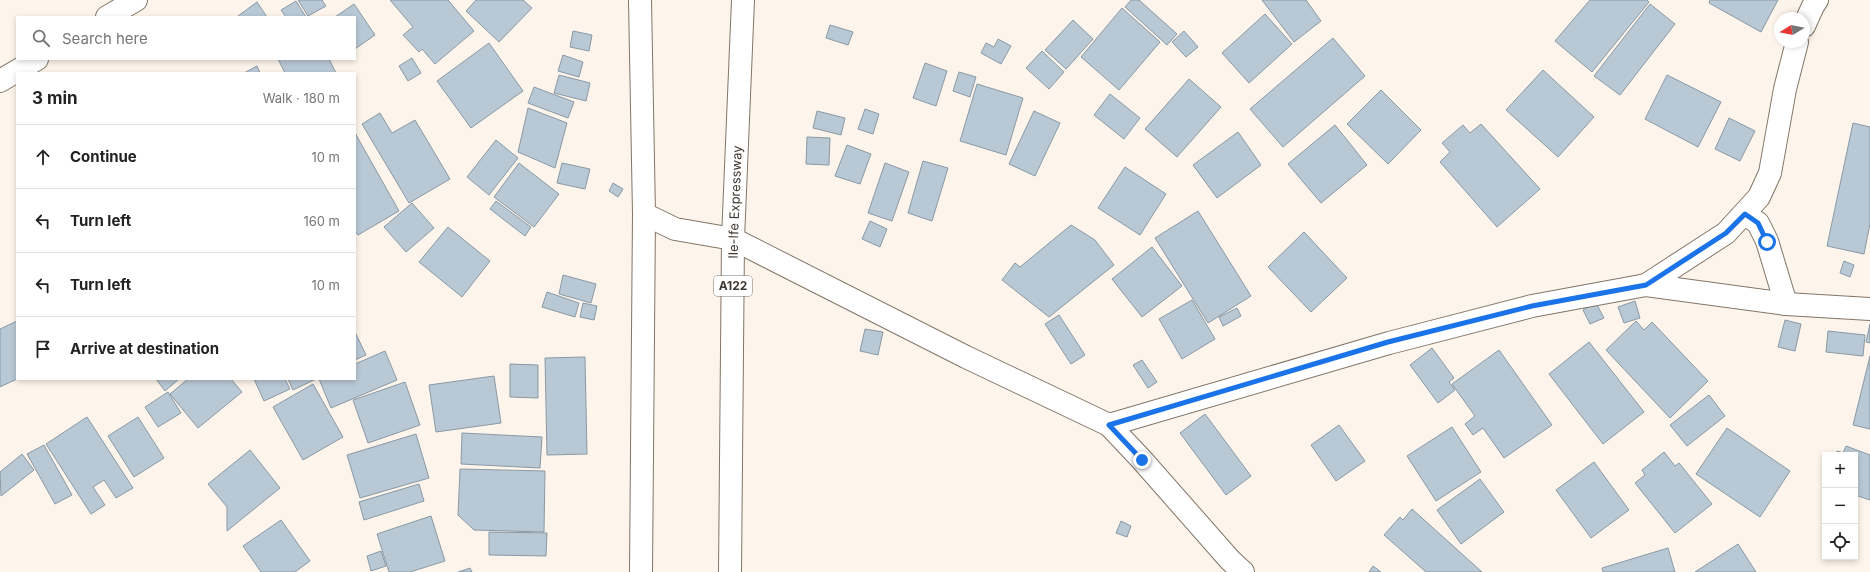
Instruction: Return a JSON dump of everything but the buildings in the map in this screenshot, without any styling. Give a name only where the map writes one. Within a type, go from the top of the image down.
[{"type":"main road","points":[[109,16],[136,0]]},
{"type":"main road","points":[[640,0],[644,214],[641,572]]},
{"type":"main road","name":"Ile-Ife Expressway","points":[[730,572],[733,239],[743,0]]},
{"type":"main road","points":[[1810,13],[1817,0]]},
{"type":"main road","points":[[1646,285],[1726,233],[1760,197],[1770,173],[1785,89],[1795,48]]},
{"type":"main road","points":[[0,81],[35,60]]},
{"type":"main road","points":[[644,214],[675,229],[733,239],[966,357],[1109,425],[1142,460],[1230,560],[1243,572]]},
{"type":"main road","points":[[1745,214],[1758,223],[1767,242],[1786,304]]},
{"type":"main road","points":[[1109,425],[1388,342],[1532,306],[1646,285],[1786,304],[1870,309]]},
{"type":"route","points":[[1142,460],[1109,425],[1388,342],[1532,306],[1646,285],[1726,233],[1745,214],[1758,223],[1767,242]]}]
